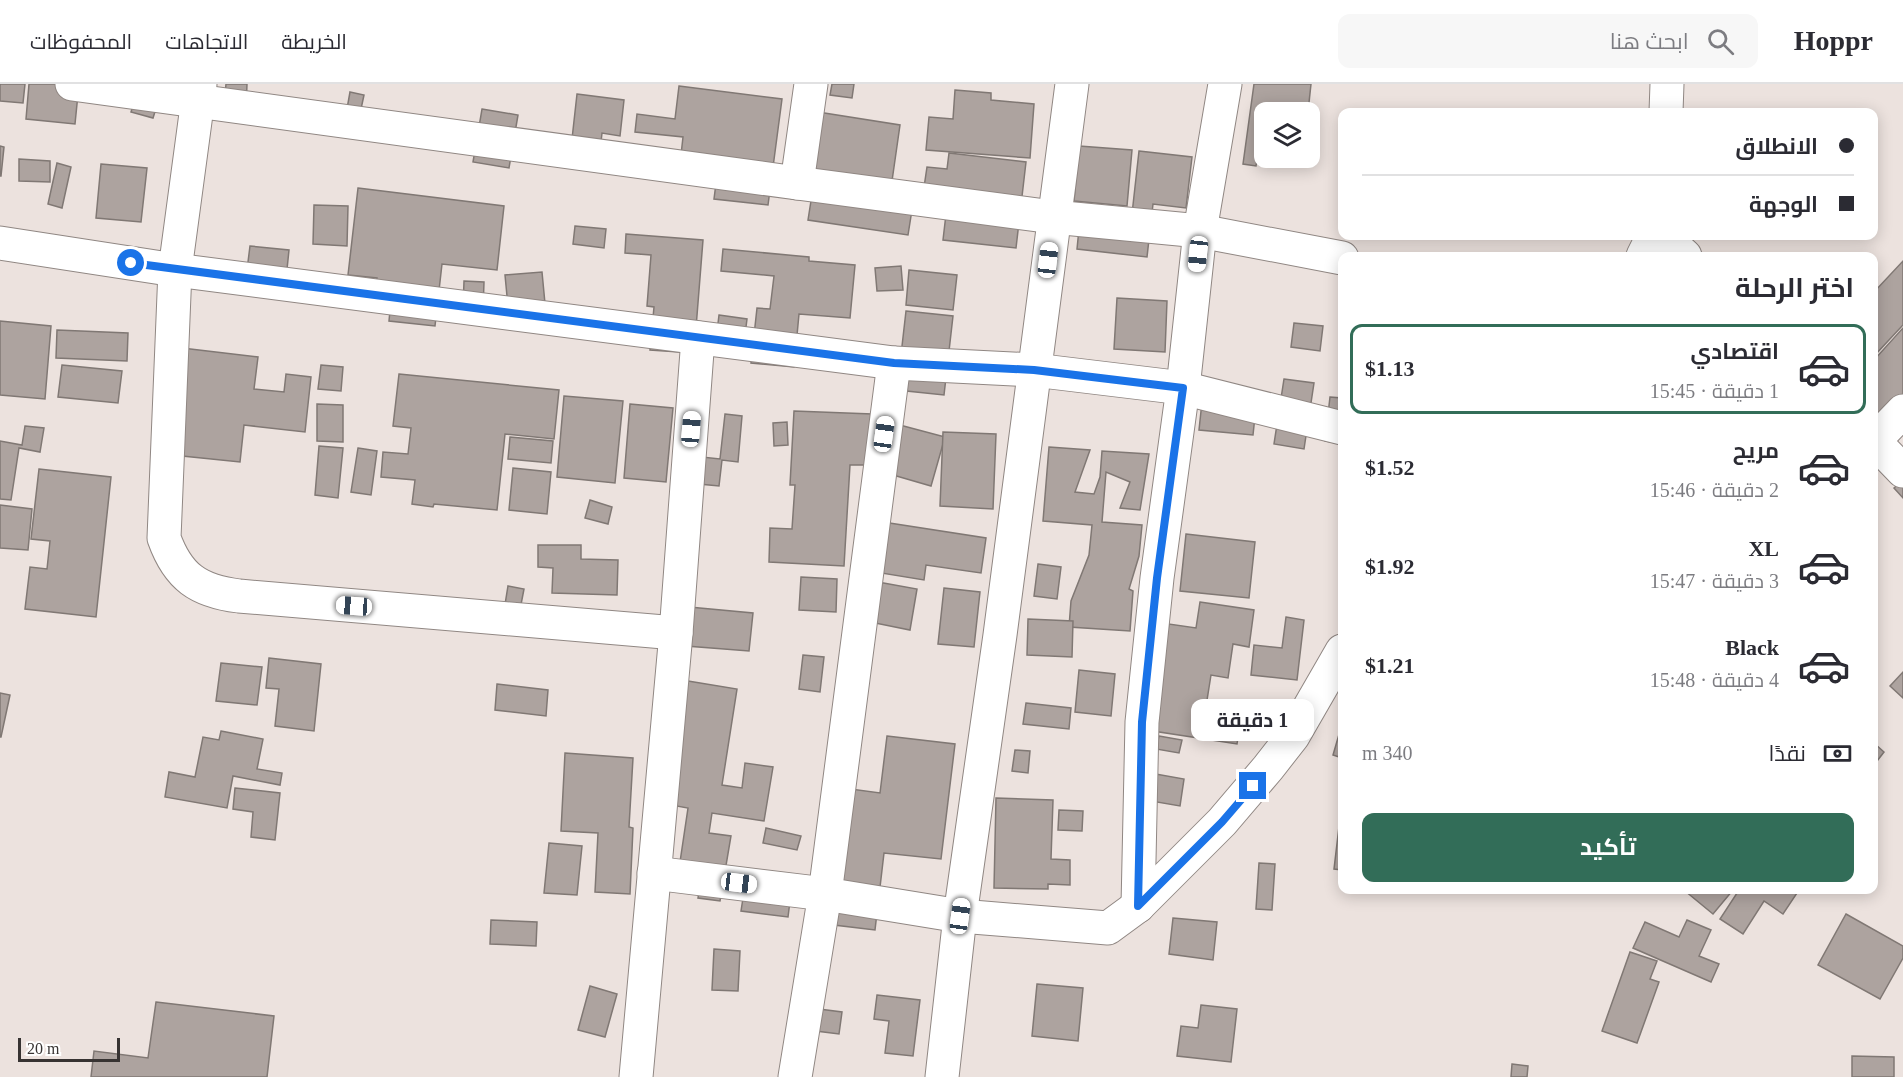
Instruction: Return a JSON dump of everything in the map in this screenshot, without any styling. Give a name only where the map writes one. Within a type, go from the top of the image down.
[{"type":"street","points":[[72,84],[198,94],[798,183],[1053,217],[1200,231],[1338,257]]},
{"type":"street","points":[[798,183],[811,84]]},
{"type":"street","points":[[942,1077],[960,916],[1000,635],[1071,84]]},
{"type":"street","points":[[1138,906],[1142,722],[1157,578],[1183,388],[1200,231],[1225,84]]},
{"type":"street","points":[[1666,108],[1667,84]]},
{"type":"street","points":[[198,94],[175,270],[164,538],[171,556],[195,583],[213,593],[675,633]]},
{"type":"street","points":[[1667,240],[1681,252]]},
{"type":"street","points":[[0,243],[175,270],[894,363],[1034,370],[1183,388],[1338,427]]},
{"type":"street","points":[[636,1077],[698,338]]},
{"type":"street","points":[[795,1077],[825,894],[894,363]]},
{"type":"street","points":[[1878,437],[1903,411]]},
{"type":"street","points":[[1878,445],[1903,471]]},
{"type":"street","points":[[654,873],[825,894],[960,916],[1100,928],[1116,924],[1138,906],[1222,822],[1268,768],[1293,736],[1338,658]]},
{"type":"building","points":[[0,84],[25,84],[23,103],[0,101]]},
{"type":"building","points":[[29,84],[79,84],[75,124],[26,119]]},
{"type":"building","points":[[140,84],[163,86],[153,118],[131,112]]},
{"type":"building","points":[[226,84],[247,84],[246,109],[224,107]]},
{"type":"building","points":[[832,84],[854,84],[852,98],[830,95]]},
{"type":"building","points":[[1254,84],[1311,84],[1309,102],[1254,102],[1254,166],[1243,164]]},
{"type":"building","points":[[679,86],[782,99],[768,205],[714,199],[719,160],[681,155],[683,137],[635,132],[637,114],[675,119]]},
{"type":"building","points":[[955,90],[991,93],[991,100],[1034,104],[1030,158],[926,150],[929,117],[953,119]]},
{"type":"building","points":[[350,92],[364,95],[358,123],[345,120]]},
{"type":"building","points":[[577,94],[624,100],[620,136],[602,133],[600,151],[571,148]]},
{"type":"building","points":[[482,109],[518,115],[509,168],[473,162]]},
{"type":"building","points":[[818,112],[900,125],[891,188],[915,191],[908,235],[808,220],[816,169],[810,168]]},
{"type":"building","points":[[0,146],[4,147],[1,176],[0,176]]},
{"type":"building","points":[[1079,146],[1132,150],[1127,206],[1074,201]]},
{"type":"building","points":[[1139,151],[1192,157],[1186,208],[1153,204],[1147,257],[1077,249],[1081,209],[1132,214]]},
{"type":"building","points":[[949,153],[1026,162],[1016,248],[943,240],[948,197],[923,194],[927,167],[947,169]]},
{"type":"building","points":[[19,159],[50,161],[50,182],[19,181]]},
{"type":"building","points":[[57,163],[71,167],[62,208],[48,204]]},
{"type":"building","points":[[101,164],[147,168],[141,222],[96,218]]},
{"type":"building","points":[[358,188],[504,206],[497,270],[442,264],[435,326],[389,321],[391,300],[375,298],[377,278],[348,275]]},
{"type":"building","points":[[314,205],[348,206],[347,246],[313,244]]},
{"type":"building","points":[[575,226],[606,229],[604,248],[573,244]]},
{"type":"building","points":[[626,234],[703,240],[694,353],[650,350],[654,307],[647,306],[651,255],[625,253]]},
{"type":"building","points":[[250,246],[289,250],[284,298],[246,278]]},
{"type":"building","points":[[723,249],[809,257],[809,261],[855,265],[850,318],[799,314],[794,367],[751,363],[757,308],[770,309],[774,276],[721,271]]},
{"type":"building","points":[[1903,261],[1903,325],[1878,352],[1878,288]]},
{"type":"building","points":[[901,266],[903,290],[877,291],[875,268]]},
{"type":"building","points":[[909,270],[957,275],[953,310],[906,305]]},
{"type":"building","points":[[542,272],[546,314],[509,317],[505,275]]},
{"type":"building","points":[[464,281],[484,282],[483,311],[463,310]]},
{"type":"building","points":[[1117,298],[1167,301],[1165,352],[1114,349]]},
{"type":"building","points":[[906,311],[953,316],[944,395],[897,390]]},
{"type":"building","points":[[719,315],[747,319],[744,343],[716,340]]},
{"type":"building","points":[[0,321],[51,326],[45,399],[0,395]]},
{"type":"building","points":[[1294,323],[1323,326],[1320,351],[1291,347]]},
{"type":"building","points":[[1903,328],[1903,396],[1878,424],[1878,356]]},
{"type":"building","points":[[57,330],[128,333],[127,361],[56,358]]},
{"type":"building","points":[[182,348],[258,357],[254,389],[284,392],[286,374],[311,377],[305,432],[244,425],[240,462],[163,454]]},
{"type":"building","points":[[62,365],[122,371],[118,403],[58,397]]},
{"type":"building","points":[[321,365],[343,367],[341,391],[318,389]]},
{"type":"building","points":[[399,374],[559,390],[554,439],[505,434],[497,510],[412,504],[415,480],[381,477],[383,452],[408,454],[411,428],[393,426]]},
{"type":"building","points":[[1284,379],[1314,383],[1304,449],[1274,444]]},
{"type":"building","points":[[564,396],[623,401],[615,483],[557,477]]},
{"type":"building","points":[[1330,397],[1338,398],[1338,443],[1325,441]]},
{"type":"building","points":[[1202,402],[1256,407],[1253,435],[1199,430]]},
{"type":"building","points":[[317,404],[343,405],[343,442],[317,441]]},
{"type":"building","points":[[630,404],[673,408],[666,482],[624,478]]},
{"type":"building","points":[[794,411],[872,414],[870,465],[850,465],[844,566],[769,562],[770,528],[792,529],[795,485],[790,485]]},
{"type":"building","points":[[725,414],[742,416],[738,462],[722,460],[719,486],[699,484],[702,457],[720,459]]},
{"type":"building","points":[[787,422],[788,445],[774,446],[773,423]]},
{"type":"building","points":[[896,424],[945,437],[931,486],[886,473]]},
{"type":"building","points":[[25,426],[44,428],[40,452],[19,448],[11,500],[0,499],[0,441],[22,445]]},
{"type":"building","points":[[943,432],[996,434],[993,509],[940,506]]},
{"type":"building","points":[[510,437],[553,441],[551,463],[508,459]]},
{"type":"building","points":[[319,446],[343,448],[338,498],[315,495]]},
{"type":"building","points":[[1049,447],[1090,450],[1075,492],[1094,494],[1100,477],[1102,451],[1149,454],[1140,510],[1120,508],[1130,482],[1106,472],[1102,522],[1142,525],[1139,556],[1129,589],[1133,591],[1130,631],[1069,627],[1071,601],[1089,555],[1092,525],[1043,521]]},
{"type":"building","points":[[358,448],[377,451],[371,495],[351,492]]},
{"type":"building","points":[[513,468],[551,472],[547,514],[509,510]]},
{"type":"building","points":[[39,469],[111,477],[96,617],[25,609],[30,567],[47,569],[50,541],[31,539]]},
{"type":"building","points":[[1903,480],[1903,498],[1894,488]]},
{"type":"building","points":[[590,500],[612,507],[608,524],[585,518]]},
{"type":"building","points":[[0,505],[32,509],[28,550],[0,548]]},
{"type":"building","points":[[883,522],[986,538],[981,573],[926,565],[924,580],[875,572]]},
{"type":"building","points":[[1186,534],[1255,542],[1249,598],[1180,591]]},
{"type":"building","points":[[538,545],[581,545],[581,559],[618,560],[617,595],[552,593],[553,568],[538,567]]},
{"type":"building","points":[[1038,564],[1061,567],[1057,599],[1034,596]]},
{"type":"building","points":[[801,577],[837,579],[836,612],[799,610]]},
{"type":"building","points":[[878,582],[917,589],[910,630],[870,622]]},
{"type":"building","points":[[508,586],[524,589],[518,620],[503,617]]},
{"type":"building","points":[[944,588],[980,592],[974,647],[938,644]]},
{"type":"building","points":[[1200,602],[1254,610],[1249,647],[1233,644],[1228,678],[1211,675],[1204,719],[1240,724],[1237,744],[1153,731],[1169,624],[1196,628]]},
{"type":"building","points":[[689,607],[753,613],[749,651],[686,646]]},
{"type":"building","points":[[1286,617],[1304,620],[1297,680],[1251,675],[1254,645],[1282,648]]},
{"type":"building","points":[[1028,619],[1073,621],[1072,657],[1027,655]]},
{"type":"building","points":[[803,655],[824,657],[820,692],[799,689]]},
{"type":"building","points":[[269,658],[321,664],[314,731],[275,726],[279,689],[266,688]]},
{"type":"building","points":[[221,663],[262,667],[257,705],[216,701]]},
{"type":"building","points":[[1079,670],[1115,674],[1111,716],[1075,712]]},
{"type":"building","points":[[1903,672],[1903,698],[1890,686]]},
{"type":"building","points":[[688,681],[737,689],[722,785],[742,788],[745,763],[773,767],[764,821],[712,813],[709,833],[731,836],[720,901],[698,898],[703,865],[680,862],[688,808],[671,805]]},
{"type":"building","points":[[497,684],[548,690],[546,716],[495,710]]},
{"type":"building","points":[[0,693],[10,695],[1,737],[0,737]]},
{"type":"building","points":[[1026,703],[1071,708],[1069,729],[1023,724]]},
{"type":"building","points":[[221,731],[263,739],[257,769],[282,773],[280,785],[233,776],[227,808],[165,797],[169,772],[195,777],[203,737],[219,740]]},
{"type":"building","points":[[887,736],[955,744],[941,859],[884,853],[875,930],[834,925],[851,789],[880,793]]},
{"type":"building","points":[[1159,736],[1182,740],[1179,753],[1156,749]]},
{"type":"building","points":[[1338,738],[1338,757],[1333,755]]},
{"type":"building","points":[[1878,747],[1884,752],[1878,760]]},
{"type":"building","points":[[1015,750],[1030,751],[1028,773],[1012,771]]},
{"type":"building","points":[[565,753],[633,758],[629,827],[633,828],[630,894],[595,892],[598,833],[561,831]]},
{"type":"building","points":[[1150,773],[1184,779],[1180,806],[1145,800]]},
{"type":"building","points":[[235,788],[280,793],[275,840],[251,837],[253,812],[233,809]]},
{"type":"building","points":[[996,798],[1053,800],[1051,859],[1070,860],[1070,885],[1048,884],[1048,889],[994,888]]},
{"type":"building","points":[[1059,810],[1083,811],[1082,831],[1058,830]]},
{"type":"building","points":[[766,828],[801,836],[797,850],[763,843]]},
{"type":"building","points":[[1338,835],[1338,870],[1334,869]]},
{"type":"building","points":[[549,843],[582,846],[577,895],[544,893]]},
{"type":"building","points":[[1259,863],[1275,864],[1272,910],[1256,909]]},
{"type":"building","points":[[746,879],[792,885],[788,917],[741,911]]},
{"type":"building","points":[[1689,894],[1730,894],[1713,914]]},
{"type":"building","points":[[1736,894],[1796,894],[1783,914],[1764,901],[1743,934],[1720,919]]},
{"type":"building","points":[[1846,914],[1903,946],[1903,958],[1880,999],[1818,965]]},
{"type":"building","points":[[1173,918],[1217,922],[1213,960],[1169,954]]},
{"type":"building","points":[[491,920],[537,922],[536,946],[490,944]]},
{"type":"building","points":[[1687,920],[1711,930],[1699,956],[1719,964],[1711,982],[1633,948],[1645,922],[1679,937]]},
{"type":"building","points":[[714,949],[740,951],[738,991],[712,990]]},
{"type":"building","points":[[1630,952],[1657,961],[1650,979],[1659,982],[1637,1043],[1602,1031]]},
{"type":"building","points":[[1037,984],[1083,988],[1078,1041],[1032,1036]]},
{"type":"building","points":[[590,986],[617,994],[605,1037],[578,1030]]},
{"type":"building","points":[[877,995],[920,1000],[913,1056],[885,1053],[889,1021],[874,1019]]},
{"type":"building","points":[[156,1002],[274,1016],[267,1077],[91,1077],[94,1051],[148,1058]]},
{"type":"building","points":[[1201,1005],[1237,1009],[1231,1062],[1177,1056],[1181,1026],[1198,1028]]},
{"type":"building","points":[[819,1009],[842,1012],[839,1034],[816,1031]]},
{"type":"building","points":[[1852,1056],[1894,1057],[1894,1077],[1852,1077]]},
{"type":"building","points":[[1512,1064],[1528,1066],[1527,1077],[1511,1077]]},
{"type":"route","points":[[131,263],[894,363],[1034,370],[1183,388],[1157,578],[1142,722],[1138,906],[1222,822],[1253,786]]}]
